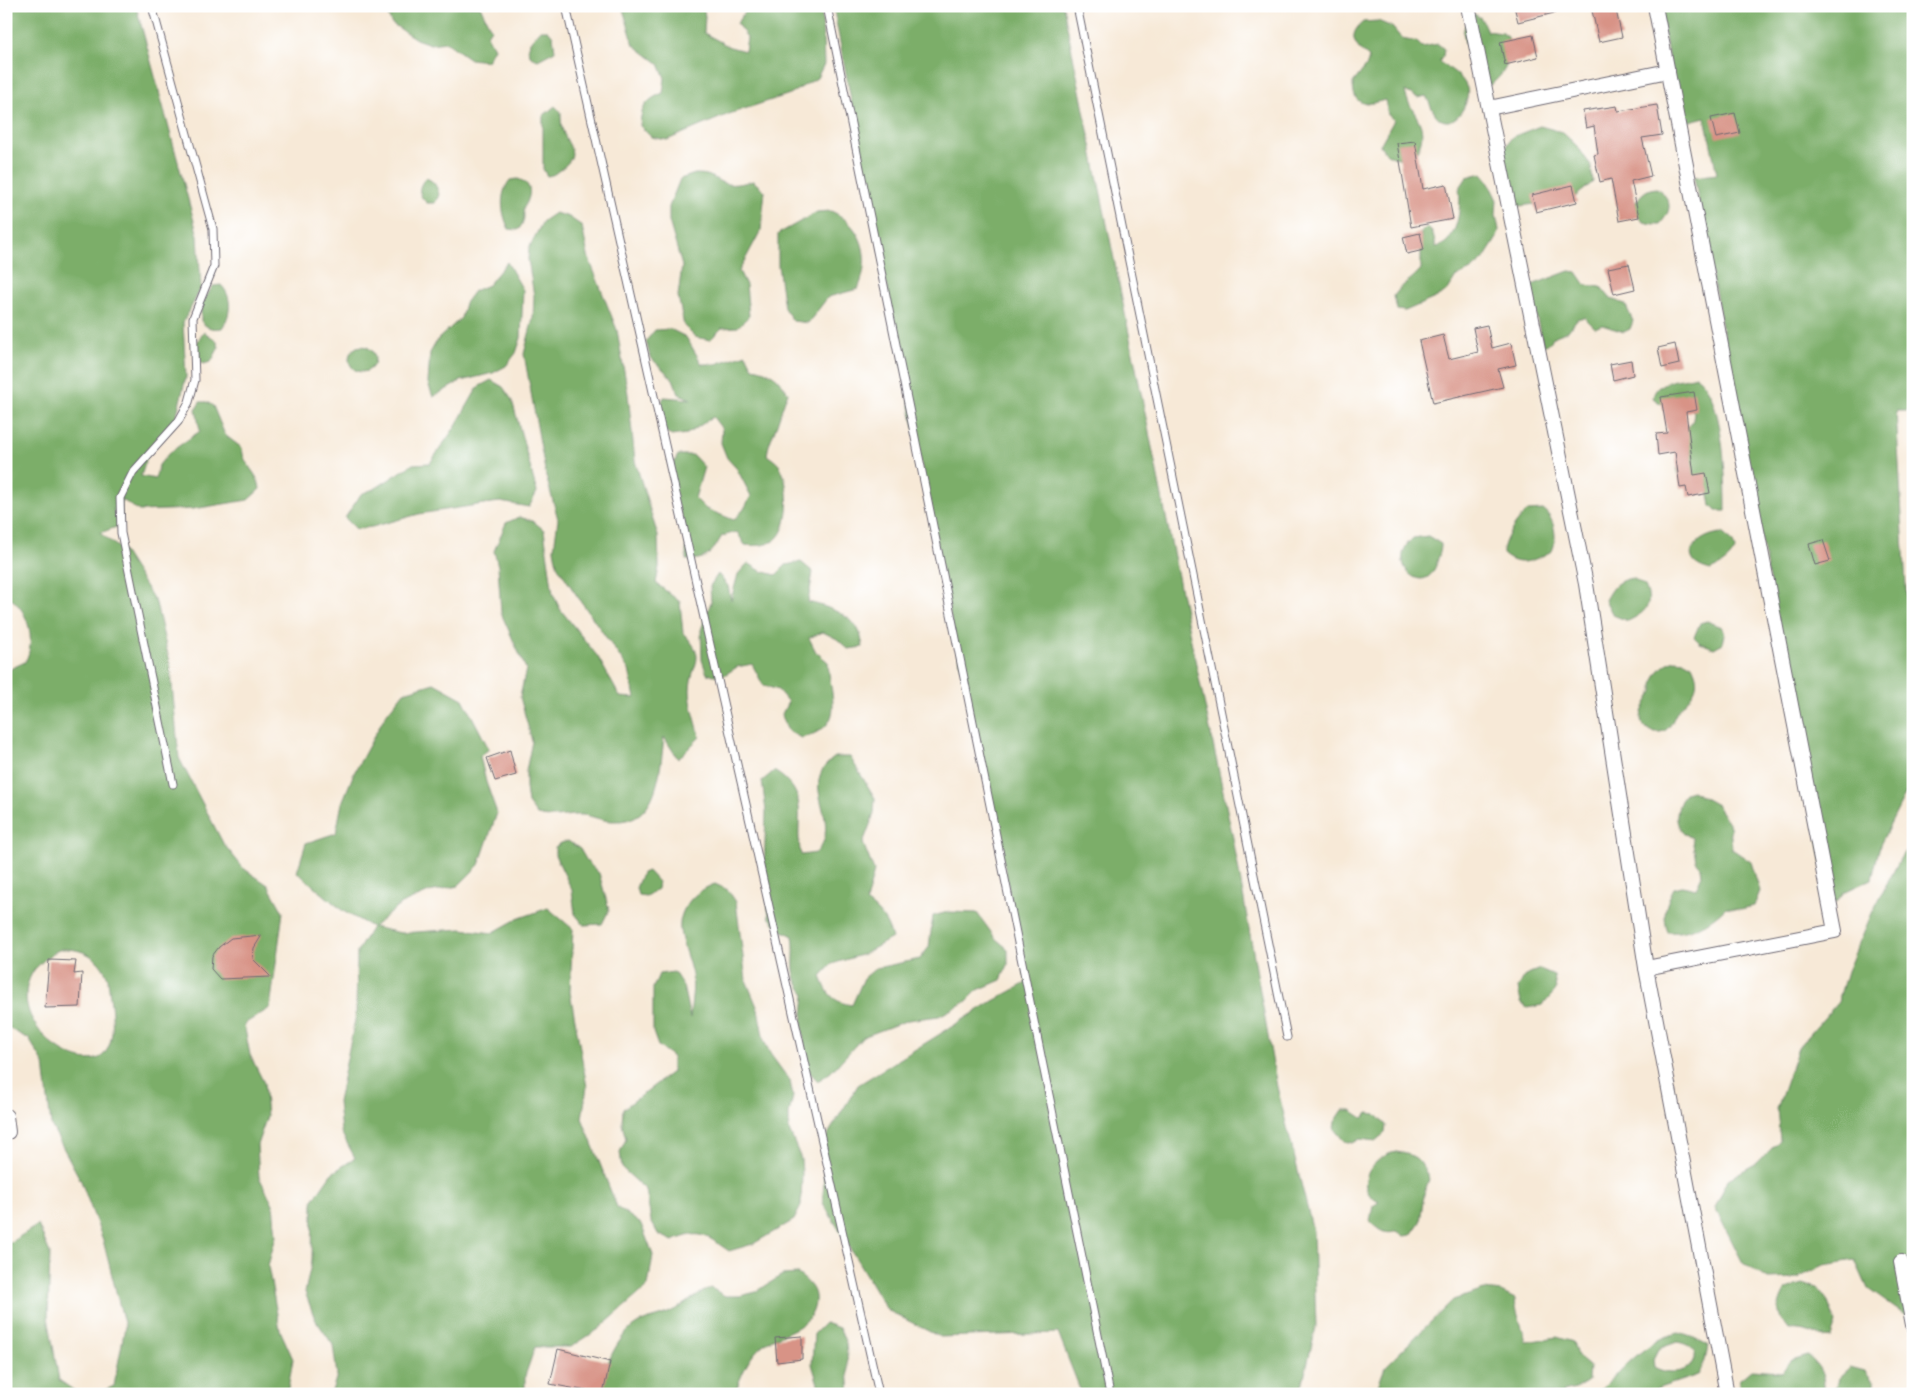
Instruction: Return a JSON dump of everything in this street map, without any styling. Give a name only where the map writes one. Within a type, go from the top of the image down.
[{"type":"street","points":[[1468,6],[1586,584],[1646,968],[1727,1394]]},
{"type":"street","points":[[1646,968],[1835,931],[1655,6]]},
{"type":"street","points":[[1489,108],[1668,71]]},
{"type":"street","points":[[6,1116],[8,1132]]},
{"type":"street","points":[[1901,1262],[1913,1325]]},
{"type":"lane","points":[[152,6],[213,229],[214,266],[193,318],[195,380],[189,402],[178,422],[133,472],[120,498],[121,533],[173,784]]},
{"type":"lane","points":[[566,6],[879,1394]]},
{"type":"lane","points":[[827,6],[1110,1394]]},
{"type":"lane","points":[[1077,6],[1287,1037]]},
{"type":"green space","points":[[6,6],[136,6],[198,236],[201,288],[183,323],[186,377],[174,426],[149,451],[141,476],[155,479],[159,465],[169,453],[200,431],[196,409],[200,402],[207,402],[213,406],[225,435],[242,448],[245,460],[257,478],[260,489],[248,500],[193,509],[139,511],[121,499],[122,525],[100,533],[123,551],[156,603],[170,664],[179,758],[223,843],[243,868],[268,885],[283,912],[270,1008],[244,1024],[250,1055],[264,1083],[267,1116],[257,1145],[259,1177],[273,1204],[276,1236],[268,1266],[280,1330],[293,1359],[287,1394],[96,1394],[114,1386],[125,1327],[103,1240],[81,1181],[51,1125],[44,1064],[29,1039],[6,1027],[6,673],[25,662],[29,654],[30,635],[25,616],[14,601],[6,596]],"holes":[[[61,949],[69,949],[90,955],[100,964],[108,978],[112,1036],[105,1053],[95,1059],[81,1059],[65,1052],[49,1041],[36,1026],[28,1009],[26,990],[34,970],[53,953]]]},
{"type":"green space","points":[[385,6],[480,6],[491,29],[487,35],[494,48],[487,61],[470,59],[446,42],[430,44],[416,39],[391,23]]},
{"type":"green space","points":[[622,6],[703,6],[705,16],[704,33],[730,47],[745,51],[747,37],[737,24],[745,11],[755,6],[781,16],[802,9],[811,10],[822,15],[824,64],[817,78],[790,94],[729,114],[667,140],[651,137],[640,126],[643,109],[652,98],[663,93],[665,78],[659,64],[634,45]]},
{"type":"green space","points":[[833,6],[1063,6],[1189,631],[1233,838],[1277,1087],[1313,1231],[1316,1327],[1302,1386],[1296,1394],[1082,1394],[1058,1333],[940,1337],[887,1310],[823,1203],[825,1139],[858,1085],[993,1001],[1026,983],[994,809],[955,640]]},
{"type":"green space","points":[[1660,6],[1913,6],[1913,411],[1896,411],[1913,710],[1913,785],[1909,787],[1880,845],[1872,879],[1844,892],[1830,906],[1694,177],[1717,174],[1705,117],[1679,124]]},
{"type":"green space","points":[[1474,14],[1481,18],[1487,31],[1502,33],[1508,37],[1509,58],[1507,64],[1501,75],[1490,85],[1476,79],[1464,39],[1466,24]]},
{"type":"green space","points":[[1378,21],[1392,27],[1402,39],[1417,42],[1422,47],[1438,44],[1444,49],[1443,56],[1439,62],[1459,76],[1467,88],[1467,100],[1461,112],[1452,120],[1446,121],[1440,119],[1435,114],[1426,96],[1418,98],[1405,91],[1410,105],[1418,118],[1422,132],[1418,149],[1408,158],[1390,156],[1380,145],[1394,120],[1388,115],[1385,100],[1362,103],[1355,97],[1353,83],[1367,65],[1369,57],[1356,45],[1354,41],[1355,32],[1363,22]]},
{"type":"green space","points":[[540,30],[548,30],[553,36],[555,51],[538,60],[531,57],[528,50],[530,42]]},
{"type":"green space","points":[[555,106],[561,112],[562,128],[572,154],[571,159],[561,169],[547,176],[543,169],[543,116]]},
{"type":"green space","points":[[1540,126],[1562,132],[1578,147],[1591,166],[1593,182],[1575,197],[1560,201],[1511,207],[1499,156],[1512,137]]},
{"type":"green space","points":[[1482,173],[1497,200],[1496,215],[1499,230],[1497,238],[1483,260],[1471,270],[1456,277],[1448,290],[1442,295],[1405,311],[1397,310],[1394,296],[1421,269],[1421,232],[1427,227],[1433,233],[1436,247],[1449,239],[1459,214],[1459,189],[1467,177]]},
{"type":"green space","points":[[695,174],[703,174],[729,184],[753,181],[765,191],[761,230],[739,271],[746,285],[749,316],[738,327],[722,328],[710,340],[695,337],[684,326],[678,296],[682,266],[669,221],[669,207],[680,179]]},
{"type":"green space","points":[[426,178],[435,184],[437,189],[439,195],[435,203],[427,203],[420,194],[421,185]]},
{"type":"green space","points":[[518,179],[527,184],[530,191],[523,209],[524,220],[518,230],[509,229],[504,217],[502,204],[506,185],[510,180]]},
{"type":"green space","points":[[1657,188],[1666,197],[1669,210],[1660,224],[1642,221],[1635,211],[1634,205],[1646,191]]},
{"type":"green space","points":[[831,211],[851,225],[862,244],[864,266],[858,289],[828,297],[808,323],[793,321],[784,308],[778,265],[778,234],[817,212]]},
{"type":"green space","points":[[555,213],[569,217],[582,226],[588,256],[617,330],[628,394],[635,461],[658,536],[659,567],[656,583],[680,602],[683,633],[691,642],[697,655],[691,681],[690,696],[700,737],[678,759],[664,737],[661,764],[654,792],[640,814],[628,820],[609,821],[583,815],[556,817],[537,815],[528,803],[526,771],[532,741],[520,697],[526,669],[501,613],[498,566],[494,551],[506,523],[519,517],[533,521],[544,530],[553,594],[560,609],[598,657],[620,697],[635,698],[629,670],[557,565],[554,549],[558,519],[546,476],[524,354],[533,318],[534,296],[528,259],[529,248],[543,221]]},
{"type":"green space","points":[[507,262],[523,290],[521,338],[516,353],[506,366],[493,373],[461,381],[433,397],[428,383],[430,353],[438,339],[461,318],[465,303],[474,291],[488,285]]},
{"type":"green space","points":[[1569,271],[1577,272],[1586,285],[1601,287],[1611,299],[1625,304],[1633,321],[1630,329],[1624,332],[1602,325],[1595,328],[1584,317],[1577,319],[1568,331],[1553,337],[1550,343],[1543,346],[1531,292],[1532,285]]},
{"type":"green space","points":[[221,285],[229,300],[229,312],[222,328],[210,328],[201,321],[201,305],[213,286]]},
{"type":"green space","points":[[670,329],[686,337],[702,364],[716,364],[746,354],[753,368],[774,376],[788,393],[767,455],[779,465],[783,472],[788,504],[787,515],[781,534],[772,542],[760,545],[745,545],[737,532],[722,536],[708,555],[699,559],[686,560],[685,529],[671,484],[673,466],[678,455],[693,455],[704,467],[695,498],[706,509],[734,520],[744,509],[751,496],[737,469],[727,458],[721,443],[722,429],[713,417],[687,434],[671,436],[659,425],[658,410],[664,397],[691,399],[679,394],[673,379],[650,357],[646,341],[655,330]]},
{"type":"green space","points":[[204,332],[216,340],[219,347],[211,362],[203,364],[197,359],[196,344]]},
{"type":"green space","points":[[362,346],[371,350],[375,359],[371,368],[362,372],[353,368],[349,359],[353,350]]},
{"type":"green space","points":[[1696,376],[1705,385],[1718,418],[1724,459],[1726,511],[1716,511],[1711,506],[1707,483],[1678,475],[1676,468],[1692,452],[1686,448],[1681,426],[1688,426],[1693,420],[1694,412],[1689,406],[1665,405],[1653,398],[1655,392],[1664,384]]},
{"type":"green space","points":[[491,380],[503,387],[512,400],[537,492],[529,507],[500,502],[484,504],[419,514],[372,527],[356,529],[345,518],[361,494],[376,488],[413,464],[430,463],[455,427],[478,387]]},
{"type":"green space","points":[[1543,510],[1553,523],[1555,541],[1552,551],[1533,560],[1521,562],[1509,559],[1503,554],[1503,549],[1511,530],[1528,511]]},
{"type":"green space","points":[[1722,533],[1733,542],[1735,550],[1733,554],[1722,565],[1711,570],[1700,566],[1691,555],[1697,543],[1703,538]]},
{"type":"green space","points":[[1428,536],[1441,544],[1440,553],[1432,573],[1425,578],[1417,578],[1410,574],[1405,567],[1403,558],[1405,548],[1413,538]]},
{"type":"green space","points":[[801,562],[813,572],[808,602],[844,615],[859,631],[863,647],[848,649],[837,639],[823,632],[809,638],[816,652],[828,662],[833,709],[831,718],[825,726],[816,733],[801,738],[788,731],[781,716],[788,702],[778,690],[763,685],[752,664],[737,667],[723,676],[707,674],[702,660],[701,630],[711,602],[710,586],[718,574],[728,586],[731,600],[738,574],[748,563],[761,571],[776,575],[786,565]]},
{"type":"green space","points":[[1633,578],[1645,586],[1649,598],[1646,608],[1639,615],[1628,621],[1613,615],[1605,600],[1616,585],[1623,580]]},
{"type":"green space","points":[[1707,621],[1722,627],[1725,635],[1723,643],[1714,648],[1700,643],[1694,637],[1700,623]]},
{"type":"green space","points":[[1674,660],[1685,661],[1692,665],[1697,680],[1694,692],[1677,712],[1666,730],[1658,732],[1649,730],[1642,722],[1642,712],[1653,691],[1657,673],[1666,664]]},
{"type":"green space","points":[[434,683],[463,699],[489,749],[480,756],[486,782],[497,813],[479,865],[458,886],[429,892],[401,904],[373,927],[401,933],[462,929],[492,933],[517,919],[548,908],[573,929],[570,992],[587,1087],[582,1118],[617,1207],[641,1224],[653,1255],[648,1286],[599,1329],[571,1347],[535,1347],[525,1376],[525,1394],[331,1394],[337,1375],[333,1345],[315,1319],[305,1292],[312,1260],[313,1200],[331,1174],[355,1158],[341,1132],[338,1102],[356,1015],[357,952],[372,927],[343,911],[297,872],[306,843],[336,833],[342,803],[354,773],[385,716],[404,692]]},
{"type":"green space","points":[[835,757],[850,757],[875,798],[874,814],[863,843],[874,871],[866,902],[882,917],[892,938],[864,954],[832,964],[821,976],[828,992],[840,1002],[852,1005],[864,978],[876,968],[920,959],[929,947],[933,916],[948,912],[977,913],[996,939],[1008,949],[1008,965],[1001,980],[978,990],[967,1001],[939,1016],[908,1020],[863,1037],[831,1072],[818,1081],[807,1070],[802,1024],[805,994],[799,987],[794,973],[793,936],[779,929],[769,917],[764,872],[766,811],[762,781],[774,771],[794,789],[798,798],[801,855],[816,853],[823,842],[826,828],[820,796],[820,776],[825,766]]},
{"type":"green space","points":[[1692,791],[1717,805],[1730,826],[1732,849],[1751,862],[1760,891],[1754,906],[1741,909],[1726,907],[1714,918],[1700,926],[1685,931],[1668,932],[1665,920],[1666,909],[1674,888],[1682,886],[1696,889],[1702,875],[1701,867],[1696,861],[1692,838],[1681,829],[1677,818],[1677,812],[1685,793]]},
{"type":"green space","points":[[568,841],[580,849],[588,863],[599,873],[609,910],[602,924],[584,925],[575,914],[572,890],[555,855],[555,847]]},
{"type":"green space","points":[[1913,844],[1913,1321],[1868,1289],[1855,1260],[1824,1265],[1798,1278],[1768,1279],[1743,1263],[1715,1208],[1728,1179],[1757,1163],[1780,1140],[1777,1109],[1798,1048],[1838,1002],[1847,971],[1872,913],[1901,857]]},
{"type":"green space","points":[[648,871],[658,882],[657,889],[646,896],[638,895],[636,888],[642,873]]},
{"type":"green space","points":[[715,884],[728,890],[736,902],[746,980],[758,1009],[764,1041],[771,1055],[790,1081],[793,1097],[789,1113],[789,1130],[801,1159],[802,1174],[801,1206],[794,1220],[753,1244],[729,1251],[702,1236],[690,1235],[673,1241],[658,1234],[651,1221],[646,1190],[622,1168],[620,1152],[626,1139],[622,1124],[623,1109],[672,1072],[672,1056],[658,1046],[653,1032],[653,988],[659,974],[674,972],[683,986],[690,1018],[693,991],[692,975],[681,936],[680,922],[685,907],[695,895]]},
{"type":"green space","points":[[1540,969],[1554,975],[1556,990],[1543,1005],[1527,1008],[1521,1003],[1518,988],[1525,975]]},
{"type":"green space","points":[[1343,1110],[1351,1110],[1363,1118],[1368,1113],[1376,1114],[1386,1125],[1385,1133],[1375,1141],[1360,1139],[1353,1143],[1344,1141],[1334,1129],[1335,1122]]},
{"type":"green space","points":[[1396,1152],[1414,1157],[1423,1167],[1429,1179],[1424,1194],[1420,1222],[1411,1235],[1404,1236],[1397,1231],[1389,1233],[1382,1231],[1370,1221],[1373,1206],[1379,1202],[1366,1189],[1368,1173],[1373,1166],[1387,1155]]},
{"type":"green space","points":[[38,1225],[50,1253],[48,1317],[59,1380],[79,1394],[6,1394],[6,1245]]},
{"type":"green space","points":[[798,1274],[813,1289],[815,1302],[813,1311],[803,1324],[764,1344],[754,1354],[746,1367],[735,1394],[603,1394],[599,1386],[614,1350],[626,1333],[641,1322],[670,1312],[711,1288],[725,1296],[740,1296],[756,1292],[782,1275]]},
{"type":"green space","points":[[1802,1284],[1818,1288],[1827,1300],[1836,1323],[1831,1337],[1800,1330],[1788,1330],[1781,1319],[1779,1306],[1786,1289]]},
{"type":"green space","points":[[1484,1290],[1501,1292],[1515,1299],[1526,1342],[1557,1337],[1573,1342],[1577,1356],[1589,1366],[1588,1381],[1576,1389],[1562,1392],[1564,1394],[1375,1394],[1385,1367],[1453,1300]]},
{"type":"green space","points":[[825,1323],[839,1328],[846,1343],[850,1394],[821,1394],[812,1364],[814,1334]]},
{"type":"green space","points":[[1679,1333],[1708,1345],[1705,1361],[1698,1375],[1656,1389],[1650,1394],[1594,1394],[1644,1350],[1666,1337]],"holes":[[[1677,1342],[1689,1346],[1694,1351],[1695,1359],[1693,1364],[1684,1370],[1674,1372],[1654,1367],[1653,1359],[1658,1349]]]},
{"type":"green space","points":[[1808,1356],[1821,1372],[1824,1382],[1824,1394],[1739,1394],[1739,1380],[1751,1370],[1781,1372],[1792,1361]]},
{"type":"green space","points":[[1850,1367],[1865,1371],[1874,1382],[1874,1394],[1834,1394],[1838,1378]]},
{"type":"building","points":[[1514,6],[1558,6],[1558,12],[1518,22]]},
{"type":"building","points":[[1591,6],[1615,6],[1622,37],[1599,42]]},
{"type":"building","points":[[1533,35],[1538,57],[1505,65],[1500,42]]},
{"type":"building","points":[[1657,105],[1662,135],[1642,138],[1651,176],[1631,181],[1639,217],[1619,221],[1611,179],[1600,182],[1594,155],[1598,154],[1594,126],[1586,128],[1583,111],[1617,106],[1618,111]]},
{"type":"building","points":[[1735,113],[1740,133],[1716,138],[1711,118]]},
{"type":"building","points":[[1415,141],[1423,189],[1446,184],[1453,219],[1411,227],[1397,143]]},
{"type":"building","points":[[1573,185],[1577,202],[1536,212],[1532,195]]},
{"type":"building","points":[[1420,233],[1424,250],[1407,254],[1403,237]]},
{"type":"building","points":[[1629,264],[1635,289],[1614,294],[1608,268]]},
{"type":"building","points":[[1487,325],[1492,348],[1511,343],[1516,365],[1498,369],[1503,387],[1433,403],[1419,341],[1443,335],[1449,359],[1478,352],[1473,328]]},
{"type":"building","points":[[1675,344],[1679,364],[1662,368],[1658,348]]},
{"type":"building","points":[[1631,360],[1633,375],[1613,380],[1610,364]]},
{"type":"building","points":[[1694,392],[1697,410],[1686,412],[1694,475],[1706,473],[1710,493],[1688,497],[1686,487],[1680,488],[1675,452],[1658,455],[1656,434],[1667,433],[1661,397]]},
{"type":"building","points":[[1823,540],[1830,561],[1815,565],[1809,544]]},
{"type":"building","points":[[510,750],[516,775],[495,781],[487,758]]},
{"type":"building","points":[[262,935],[254,948],[253,959],[271,977],[220,979],[211,969],[212,956],[219,947],[231,938]]},
{"type":"building","points":[[49,960],[76,961],[74,974],[82,973],[80,1007],[45,1008]]},
{"type":"building","points":[[802,1336],[802,1359],[777,1362],[775,1338]]},
{"type":"building","points":[[558,1349],[610,1362],[603,1394],[550,1384]]}]
